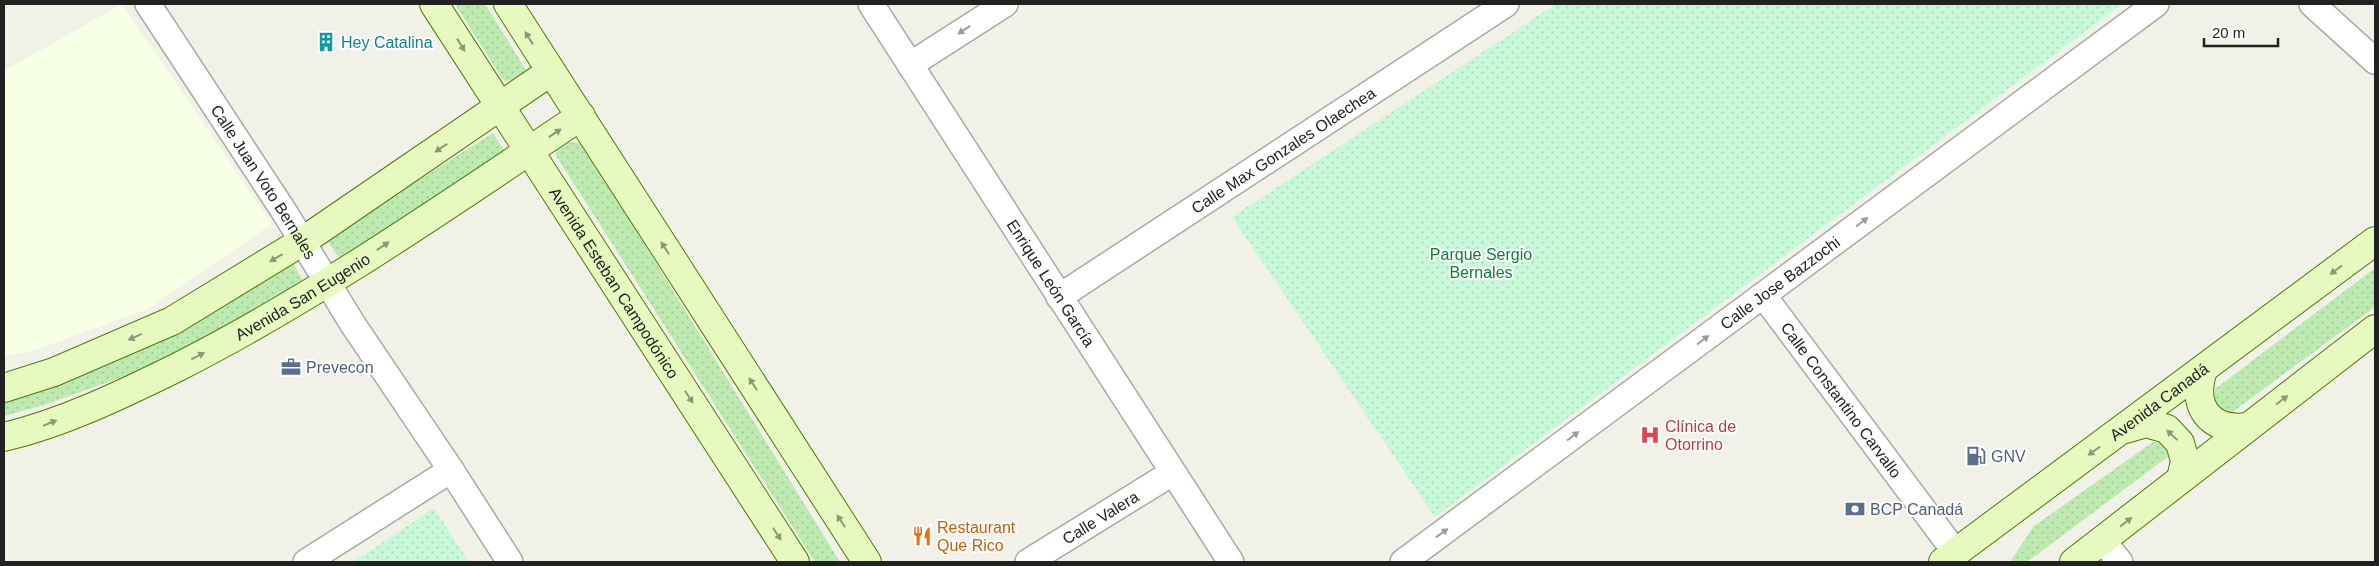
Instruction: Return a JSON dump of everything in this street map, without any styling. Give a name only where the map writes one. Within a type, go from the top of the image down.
[{"type":"street","name":"Calle Juan Voto Bernales","points":[[148,4],[302,241],[352,323],[451,470],[510,562]]},
{"type":"street","name":"Avenida Esteban Campodónico","points":[[434,4],[795,562]]},
{"type":"street","points":[[508,4],[867,562]]},
{"type":"street","name":"Enrique León García","points":[[870,4],[1231,562]]},
{"type":"street","points":[[910,65],[1005,4]]},
{"type":"street","name":"Calle Max Gonzales Olaechea","points":[[1059,297],[1506,4]]},
{"type":"street","name":"Calle Jose Bazzochi","points":[[1403,562],[2156,4]]},
{"type":"street","points":[[2312,4],[2375,61]]},
{"type":"street","points":[[4,388],[54,372],[172,321],[302,241],[550,72]]},
{"type":"street","name":"Avenida San Eugenio","points":[[4,437],[29,431],[126,393],[244,333],[328,282],[581,116]]},
{"type":"street","name":"Avenida Canadá","points":[[1949,558],[2125,429],[2375,241]]},
{"type":"street","name":"Calle Constantino Carvallo","points":[[1763,295],[1949,558]]},
{"type":"street","points":[[2074,562],[2375,329]]},
{"type":"street","points":[[2203,370],[2198,386],[2200,402],[2207,415],[2219,424],[2233,428],[2248,426]]},
{"type":"street","points":[[2125,429],[2146,423],[2167,430],[2180,443],[2185,461],[2182,479]]},
{"type":"street","points":[[306,562],[451,470]]},
{"type":"street","name":"Calle Valera","points":[[1028,562],[1172,472]]},
{"type":"street","points":[[2103,541],[2120,562]]},
{"type":"shaded area","points":[[122,4],[272,224],[148,309],[30,352],[4,356],[4,71]]},
{"type":"green space","points":[[455,4],[485,4],[526,70],[521,79],[504,81]]},
{"type":"green space","name":"Parque Sergio Bernales","points":[[1556,4],[2122,4],[1435,517],[1232,217]]},
{"type":"green space","points":[[493,133],[506,153],[340,259],[326,239]]},
{"type":"green space","points":[[568,142],[582,143],[840,562],[815,562],[555,154],[558,146]]},
{"type":"green space","points":[[292,261],[304,283],[161,363],[44,405],[4,416],[4,397],[125,357]]},
{"type":"green space","points":[[2375,268],[2375,307],[2231,413],[2220,410],[2215,400],[2215,389]]},
{"type":"green space","points":[[2153,442],[2165,444],[2170,455],[2027,562],[2010,562],[2034,526]]},
{"type":"green space","points":[[434,508],[469,562],[353,562]]},
{"type":"place","name":"Hey Catalina","points":[[326,42]]},
{"type":"place","name":"Prevecon","points":[[291,367]]},
{"type":"place","name":"Clínica de Otorrino","points":[[1650,435]]},
{"type":"place","name":"GNV","points":[[1976,456]]},
{"type":"place","name":"BCP Canadá","points":[[1855,509]]},
{"type":"place","name":"Restaurant Que Rico","points":[[922,536]]}]
